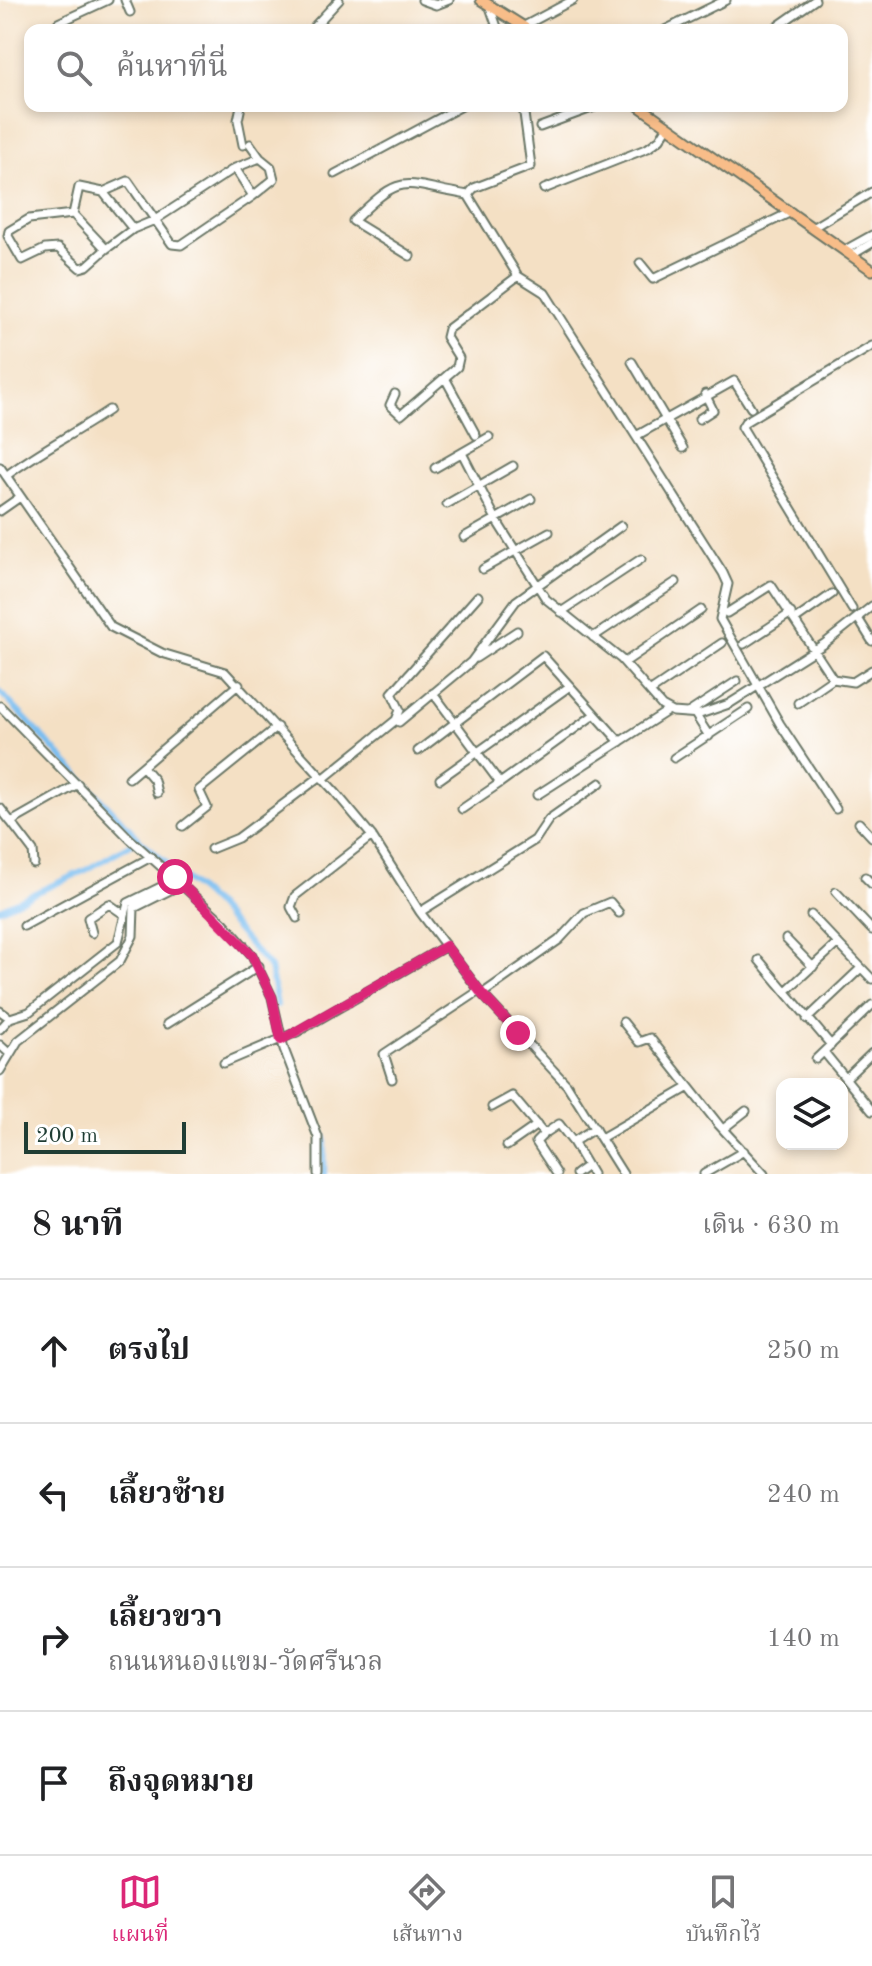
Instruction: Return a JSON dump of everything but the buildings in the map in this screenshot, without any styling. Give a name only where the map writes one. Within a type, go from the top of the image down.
[{"type":"main road","points":[[486,2],[520,24]]},
{"type":"main road","points":[[648,112],[872,270]]},
{"type":"street","points":[[58,23],[108,0]]},
{"type":"street","points":[[125,0],[130,12]]},
{"type":"street","points":[[317,24],[339,0]]},
{"type":"street","points":[[422,0],[436,5],[449,0]]},
{"type":"street","points":[[533,24],[573,0]]},
{"type":"street","points":[[678,24],[726,0]]},
{"type":"street","points":[[781,24],[815,0]]},
{"type":"street","points":[[486,2],[495,24]]},
{"type":"street","points":[[686,20],[688,24]]},
{"type":"street","points":[[73,214],[79,187],[103,192],[128,181],[172,244],[181,245],[274,179],[271,167],[239,132],[241,112]]},
{"type":"street","points":[[335,174],[451,112]]},
{"type":"street","points":[[468,195],[474,188],[531,166],[524,112]]},
{"type":"street","points":[[540,127],[581,112]]},
{"type":"street","points":[[544,189],[648,148],[660,139],[668,126]]},
{"type":"street","points":[[247,144],[249,160]]},
{"type":"street","points":[[106,249],[73,214],[49,215],[14,227],[8,236],[17,256],[26,260],[45,249],[58,248],[83,268],[133,229],[155,220],[249,160],[260,158]]},
{"type":"street","points":[[235,168],[253,196]]},
{"type":"street","points":[[410,256],[353,221],[384,191],[398,184],[468,195],[517,274],[545,293],[726,578],[720,619],[757,685],[836,809]]},
{"type":"street","points":[[103,192],[133,229]]},
{"type":"street","points":[[812,228],[872,192]]},
{"type":"street","points":[[640,263],[653,279],[791,212]]},
{"type":"street","points":[[849,253],[872,235]]},
{"type":"street","points":[[849,253],[872,243]]},
{"type":"street","points":[[395,394],[390,405],[401,415],[445,378],[459,363],[446,337],[448,329],[517,274]]},
{"type":"street","points":[[852,609],[744,434],[745,422],[753,411],[872,346]]},
{"type":"street","points":[[632,362],[683,448]]},
{"type":"street","points":[[445,378],[476,435]]},
{"type":"street","points":[[636,436],[705,394],[734,381],[753,411]]},
{"type":"street","points":[[699,419],[713,410],[705,394]]},
{"type":"street","points":[[109,410],[89,426],[2,470],[111,627],[162,653],[225,672],[322,777],[372,836],[420,912],[480,993],[567,1085],[623,1174]]},
{"type":"street","points":[[435,468],[489,437]]},
{"type":"street","points":[[462,453],[495,519],[536,583],[561,612],[625,662],[669,710],[691,714],[729,704],[859,620],[872,606]]},
{"type":"street","points":[[447,504],[513,466]]},
{"type":"street","points":[[0,511],[20,497]]},
{"type":"street","points":[[464,537],[531,499]]},
{"type":"street","points":[[471,662],[516,601],[536,583],[621,526]]},
{"type":"street","points":[[483,569],[549,532]]},
{"type":"street","points":[[561,612],[641,559]]},
{"type":"street","points":[[593,637],[676,582]]},
{"type":"street","points":[[727,613],[771,585],[833,679]]},
{"type":"street","points":[[744,644],[832,594]]},
{"type":"street","points":[[211,849],[238,838],[396,720],[400,710],[391,696],[395,688],[478,596]]},
{"type":"street","points":[[625,662],[701,610]]},
{"type":"street","points":[[859,620],[872,641]]},
{"type":"street","points":[[399,722],[471,662],[517,631]]},
{"type":"street","points":[[651,691],[722,643]]},
{"type":"street","points":[[418,751],[543,656],[620,742]]},
{"type":"street","points":[[798,703],[833,679],[853,682],[872,670]]},
{"type":"street","points":[[691,714],[737,681]]},
{"type":"street","points":[[129,778],[239,684]]},
{"type":"street","points":[[440,779],[570,686]]},
{"type":"street","points":[[433,693],[500,783]]},
{"type":"street","points":[[0,706],[169,878],[182,884],[240,940],[259,966],[318,1137],[318,1174]]},
{"type":"street","points":[[674,758],[748,709]]},
{"type":"street","points":[[537,795],[669,710]]},
{"type":"street","points":[[462,809],[595,714]]},
{"type":"street","points":[[691,714],[709,736]]},
{"type":"street","points":[[183,826],[207,807],[199,790],[277,727]]},
{"type":"street","points":[[143,767],[154,780],[157,793]]},
{"type":"street","points":[[420,912],[535,840],[549,819],[600,783]]},
{"type":"street","points":[[11,822],[78,784]]},
{"type":"street","points":[[0,808],[33,851],[34,864]]},
{"type":"street","points":[[859,823],[872,837]]},
{"type":"street","points":[[297,918],[291,907],[295,896],[372,836]]},
{"type":"street","points":[[24,926],[151,857]]},
{"type":"street","points":[[865,877],[872,884]]},
{"type":"street","points":[[0,1029],[10,1018],[29,1012],[118,942],[123,930],[122,913],[128,903],[169,878]]},
{"type":"street","points":[[0,1071],[28,1032],[120,961],[133,936],[134,908],[182,884]]},
{"type":"street","points":[[836,892],[872,930]]},
{"type":"street","points":[[392,1079],[384,1054],[559,940],[593,908],[610,902],[619,913]]},
{"type":"street","points":[[92,933],[88,918],[92,913],[109,904],[122,913]]},
{"type":"street","points":[[811,915],[872,979]]},
{"type":"street","points":[[786,939],[813,967]]},
{"type":"street","points":[[786,991],[838,943]]},
{"type":"street","points":[[224,1063],[284,1039],[446,946]]},
{"type":"street","points":[[759,960],[831,1045]]},
{"type":"street","points":[[167,1024],[259,966]]},
{"type":"street","points":[[807,1019],[861,968]]},
{"type":"street","points":[[816,1059],[872,1005]]},
{"type":"street","points":[[0,1011],[10,1018]]},
{"type":"street","points":[[623,1022],[639,1042],[650,1038],[723,1129],[764,1174]]},
{"type":"street","points":[[0,1045],[10,1054]]},
{"type":"street","points":[[824,1052],[846,1078],[872,1053]]},
{"type":"street","points":[[848,1080],[870,1105]]},
{"type":"street","points":[[601,1138],[689,1087]]},
{"type":"street","points":[[492,1107],[512,1096],[544,1134]]},
{"type":"street","points":[[723,1129],[746,1111]]},
{"type":"street","points":[[557,1174],[536,1142],[559,1124],[592,1174]]},
{"type":"street","points":[[507,1146],[537,1125]]},
{"type":"street","points":[[573,1142],[595,1128]]},
{"type":"street","points":[[704,1174],[744,1151]]},
{"type":"street","points":[[576,1174],[587,1166]]},
{"type":"waterway","points":[[0,692],[142,842],[213,903],[270,968],[277,1005]]},
{"type":"waterway","points":[[0,909],[86,870],[136,841]]},
{"type":"waterway","points":[[308,1103],[325,1139],[324,1174]]},
{"type":"route","points":[[175,877],[223,922],[252,955],[264,974],[272,997],[281,1040],[446,946],[482,994],[518,1033]]}]
